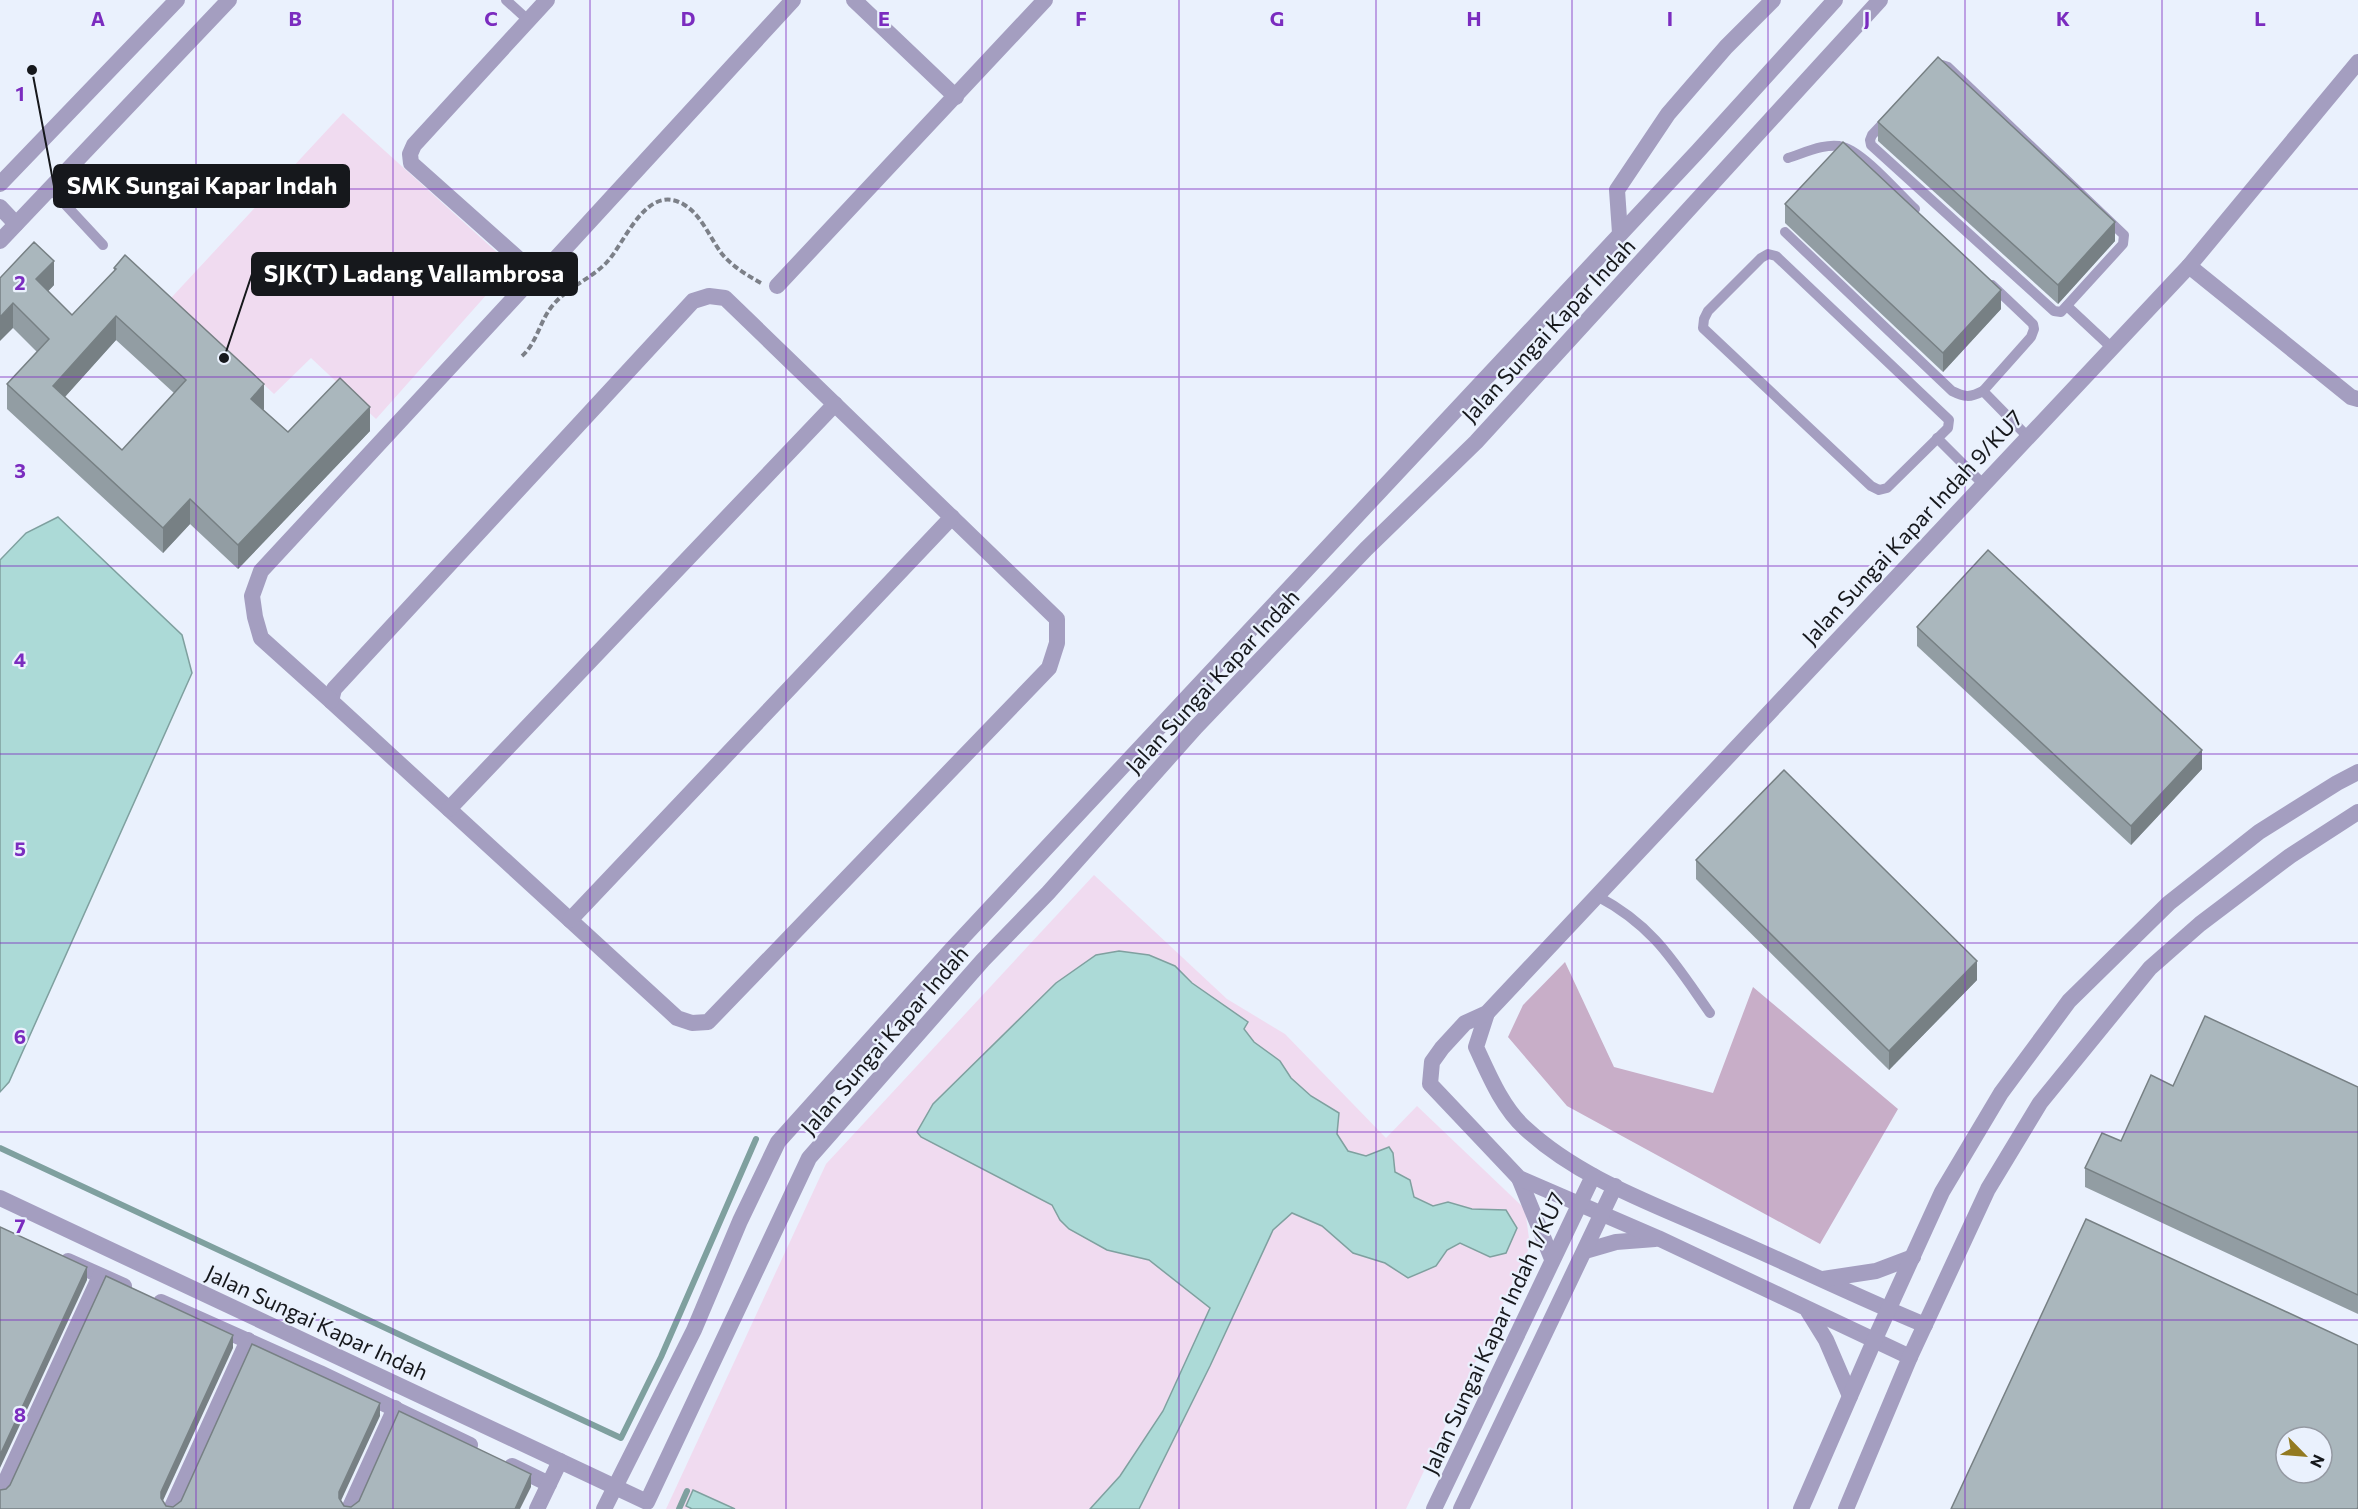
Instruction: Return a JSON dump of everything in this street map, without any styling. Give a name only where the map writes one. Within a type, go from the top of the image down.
[{"type":"street","points":[[0,184],[177,0]]},
{"type":"street","points":[[0,241],[229,0]]},
{"type":"street","points":[[538,272],[530,269],[411,163],[410,154],[414,145],[547,0]]},
{"type":"street","points":[[330,701],[334,689],[693,301],[709,296],[725,298],[1057,619],[1057,643],[1049,668],[708,1022],[692,1023],[677,1018],[261,638],[252,596],[261,571],[538,272],[547,268],[793,0]]},
{"type":"street","points":[[854,0],[956,97]]},
{"type":"street","points":[[773,286],[956,97],[1045,0]]},
{"type":"street","points":[[1620,233],[1617,190],[1668,114],[1726,47],[1773,0]]},
{"type":"street","name":"Jalan Sungai Kapar Indah","points":[[615,1486],[694,1330],[740,1221],[778,1143],[950,951],[1835,0]]},
{"type":"street","name":"Jalan Sungai Kapar Indah","points":[[0,1198],[647,1502],[809,1158],[983,960],[1048,893],[1196,727],[1366,549],[1476,442],[1880,0]]},
{"type":"street","name":"Jalan Sungai Kapar Indah 9/KU7","points":[[1487,1013],[1607,902],[1983,484],[2189,266],[2358,63]]},
{"type":"street","points":[[0,207],[16,224]]},
{"type":"street","points":[[2189,266],[2351,397],[2358,399]]},
{"type":"street","points":[[449,810],[835,404]]},
{"type":"street","points":[[570,920],[951,517]]},
{"type":"street","points":[[1801,1509],[1942,1192],[2001,1094],[2069,1001],[2178,896],[2259,832],[2358,772]]},
{"type":"street","points":[[1846,1509],[1924,1325],[1988,1189],[2040,1103],[2142,977],[2200,924],[2290,856],[2358,812]]},
{"type":"street","points":[[1487,1013],[1476,1047],[1499,1094],[1523,1126],[1554,1152],[1593,1176],[1924,1325]]},
{"type":"street","points":[[1487,1013],[1465,1023],[1442,1048],[1432,1062],[1430,1084],[1518,1178],[1552,1259]]},
{"type":"street","name":"Jalan Sungai Kapar Indah 1/KU7","points":[[1434,1509],[1593,1176]]},
{"type":"street","points":[[1518,1178],[1579,1202],[1658,1238],[1808,1311],[1910,1357]]},
{"type":"street","name":"Jalan Sungai Kapar Indah 1/KU7","points":[[1461,1509],[1615,1186]]},
{"type":"street","points":[[1582,1258],[1616,1242],[1658,1238]]},
{"type":"street","points":[[58,1257],[248,1340],[395,1408],[549,1484]]},
{"type":"street","points":[[1823,1279],[1876,1271],[1913,1257]]},
{"type":"street","points":[[0,1493],[100,1276]]},
{"type":"street","points":[[1808,1311],[1826,1340],[1850,1396]]},
{"type":"street","points":[[171,1509],[248,1340]]},
{"type":"street","points":[[349,1509],[395,1408]]},
{"type":"street","points":[[537,1509],[560,1461]]},
{"type":"street","points":[[604,1509],[615,1486]]},
{"type":"lane","points":[[506,0],[528,21]]},
{"type":"lane","points":[[1942,65],[1948,67],[2124,235],[2123,244],[2067,306],[2061,312],[2054,311],[1871,145],[1872,135],[1935,68],[1942,65]]},
{"type":"lane","points":[[1788,158],[1816,149],[1842,146],[1858,154],[1924,219]]},
{"type":"lane","points":[[50,188],[103,245]]},
{"type":"lane","points":[[1785,232],[1952,391],[1964,397],[1972,397],[1983,391],[2031,337],[2034,329],[2032,324],[1983,275]]},
{"type":"lane","points":[[1768,254],[1776,256],[1949,420],[1948,428],[1937,438],[1887,488],[1879,490],[1871,486],[1703,328],[1708,311],[1761,258],[1768,254]]},
{"type":"lane","points":[[2067,306],[2112,348]]},
{"type":"lane","points":[[1983,391],[2028,437]]},
{"type":"lane","points":[[1937,438],[1983,484]]},
{"type":"lane","points":[[1607,902],[1650,932],[1710,1013]]},
{"type":"path","points":[[522,356],[528,350],[546,314],[554,304],[606,263],[634,220],[653,204],[664,200],[680,202],[691,209],[729,261],[745,274],[773,286]]},
{"type":"shaded area","points":[[343,113],[512,266],[376,419],[311,358],[274,394],[171,298]]},
{"type":"shaded area","points":[[58,517],[182,635],[192,673],[9,1082],[0,1092],[0,560],[26,533]]},
{"type":"shaded area","points":[[1094,875],[1227,999],[1285,1034],[1386,1138],[1417,1106],[1525,1209],[1530,1246],[1406,1509],[1139,1509],[1210,1366],[1273,1230],[1292,1213],[1322,1226],[1353,1253],[1385,1263],[1408,1278],[1436,1266],[1447,1250],[1460,1243],[1490,1257],[1506,1210],[1472,1209],[1448,1202],[1433,1206],[1414,1197],[1410,1180],[1395,1172],[1393,1153],[1366,1156],[1348,1151],[1337,1134],[1339,1113],[1311,1096],[1291,1078],[1280,1061],[1254,1042],[1244,1029],[1248,1022],[1192,983],[1175,966],[1149,955],[1119,951],[1056,983],[934,1104],[917,1132],[922,1137],[1052,1205],[1060,1220],[1106,1250],[1149,1260],[1210,1308],[1163,1411],[1120,1476],[1090,1509],[735,1509],[693,1490],[686,1506],[692,1509],[666,1509],[826,1164]]},
{"type":"shaded area","points":[[1119,951],[1149,955],[1175,966],[1192,983],[1248,1022],[1244,1029],[1254,1042],[1280,1061],[1291,1078],[1311,1096],[1339,1113],[1337,1134],[1348,1151],[1366,1156],[1389,1147],[1393,1153],[1395,1172],[1410,1180],[1414,1197],[1433,1206],[1448,1202],[1472,1209],[1506,1210],[1517,1228],[1506,1253],[1490,1257],[1460,1243],[1447,1250],[1436,1266],[1408,1278],[1385,1263],[1353,1253],[1322,1226],[1292,1213],[1273,1230],[1210,1366],[1139,1509],[1090,1509],[1120,1476],[1163,1411],[1210,1308],[1149,1260],[1107,1250],[1069,1229],[1060,1220],[1052,1205],[921,1137],[917,1132],[933,1104],[1056,983],[1096,955]]},
{"type":"shaded area","points":[[1565,962],[1614,1067],[1713,1093],[1753,987],[1898,1109],[1820,1244],[1567,1106],[1508,1037],[1523,1005]]},
{"type":"shaded area","points":[[693,1490],[735,1509],[692,1509],[686,1506]]},
{"type":"building","points":[[1938,57],[2115,222],[2058,285],[1878,122]]},
{"type":"building","points":[[1843,142],[2001,290],[1943,353],[1785,204]]},
{"type":"building","points":[[34,242],[54,261],[36,279],[72,315],[116,269],[114,268],[125,255],[264,384],[251,399],[288,432],[340,378],[370,407],[238,545],[190,499],[163,528],[7,384],[49,339],[13,303],[0,317],[0,278]],"holes":[[[116,316],[186,380],[122,450],[53,386]]]},
{"type":"building","points":[[1988,550],[2202,750],[2131,826],[1917,627]]},
{"type":"building","points":[[1784,770],[1977,961],[1889,1051],[1696,860]]},
{"type":"building","points":[[2205,1016],[2358,1087],[2358,1295],[2085,1168],[2102,1133],[2121,1141],[2151,1075],[2173,1086]]},
{"type":"building","points":[[2086,1219],[2358,1345],[2357,1509],[1951,1509]]},
{"type":"building","points":[[0,1227],[87,1267],[0,1455]]},
{"type":"building","points":[[106,1276],[233,1335],[161,1492],[161,1498],[166,1506],[173,1507],[181,1501],[252,1344],[380,1403],[339,1492],[339,1498],[344,1506],[351,1507],[359,1501],[399,1411],[531,1474],[515,1509],[0,1509],[0,1490],[10,1485]]},
{"type":"waterway","points":[[0,1148],[621,1438],[661,1357],[756,1139]]},
{"type":"waterway","points":[[679,1509],[687,1491]]},
{"type":"place","name":"SMK Sungai Kapar Indah","points":[[32,70]]},
{"type":"place","name":"SJK(T) Ladang Vallambrosa","points":[[224,358]]}]
